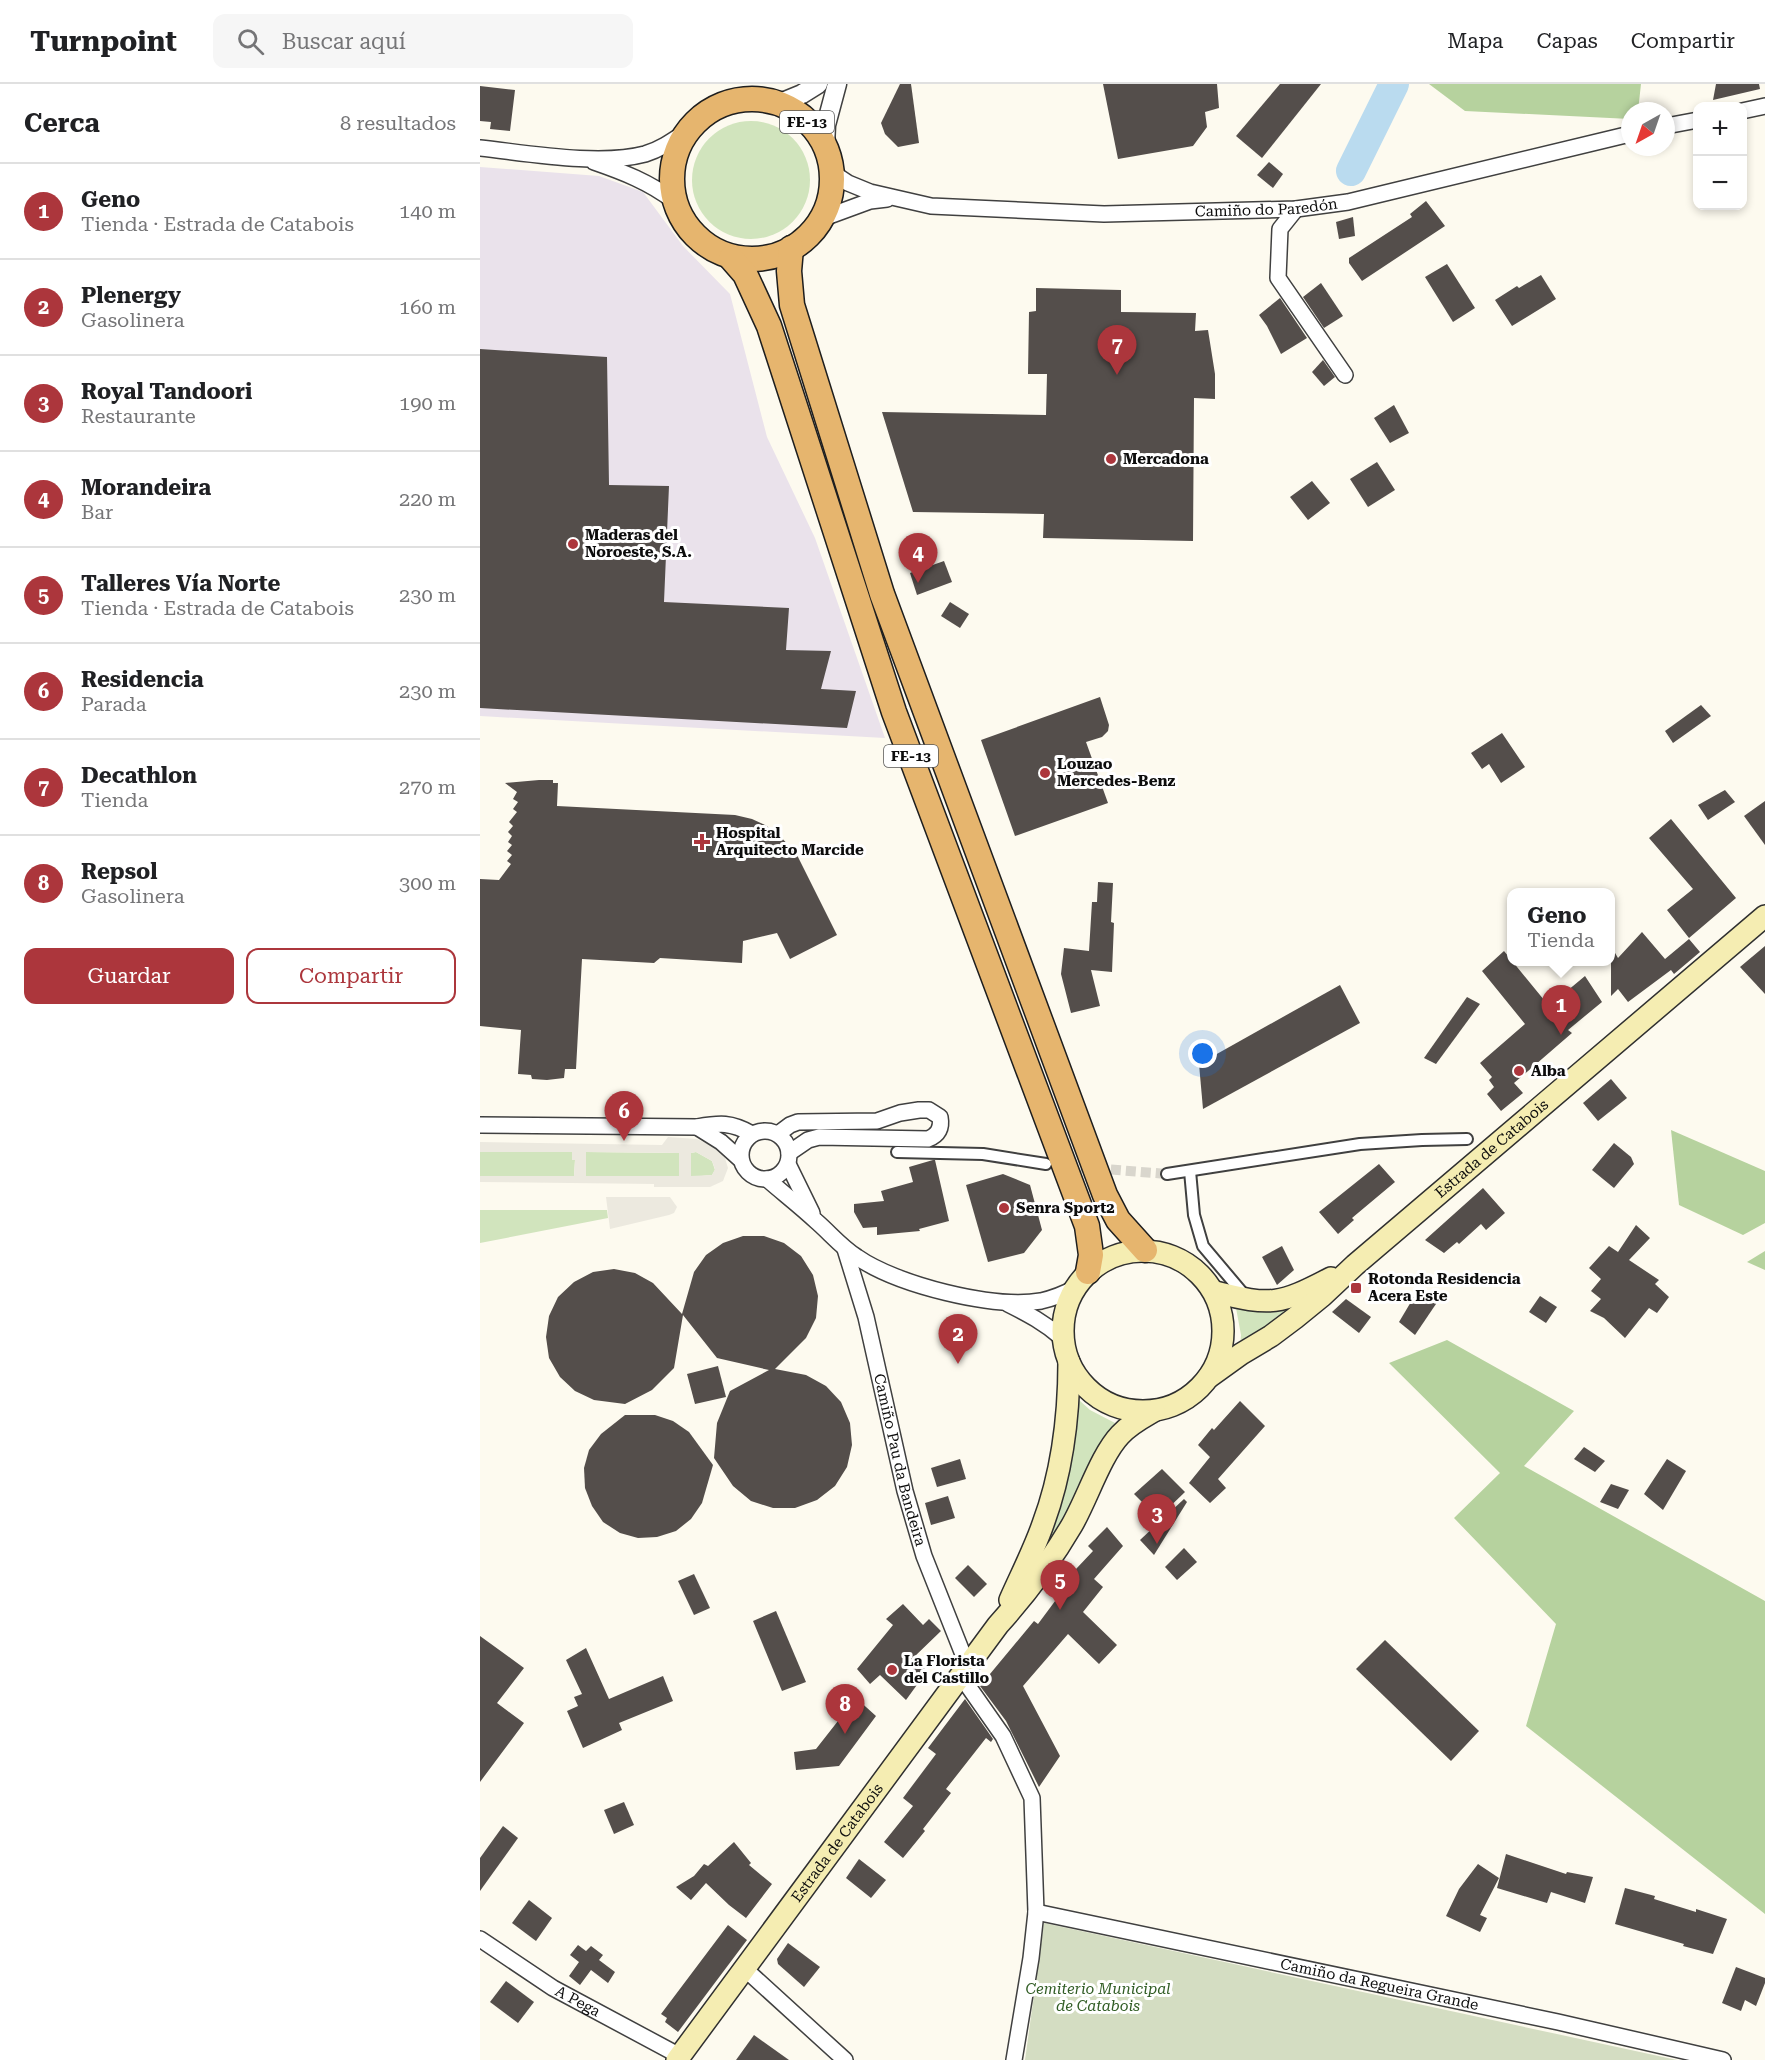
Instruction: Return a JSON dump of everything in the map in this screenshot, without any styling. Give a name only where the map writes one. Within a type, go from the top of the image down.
[{"type":"highway","name":"FE-13","points":[[708,113],[719,95],[721,84]]},
{"type":"highway","name":"FE-13","points":[[731,258],[769,257],[791,248],[810,233],[830,202],[833,173],[825,146],[815,130],[801,117],[768,95],[724,104],[708,113],[690,129],[683,137],[673,163],[671,175],[674,201],[682,220],[698,239],[731,258],[745,274],[769,326],[894,712],[1087,1226],[1085,1272]]},
{"type":"highway","name":"FE-13","points":[[791,248],[789,271],[792,305],[882,594],[1105,1195],[1118,1220],[1139,1244]]},
{"type":"main road","name":"Estrada de Catabois","points":[[679,2058],[998,1625],[1024,1597],[1074,1522],[1119,1435],[1154,1411],[1175,1405],[1194,1393],[1209,1377],[1241,1353],[1271,1336],[1295,1318],[1765,916]]},
{"type":"main road","points":[[1085,1272],[1139,1244],[1179,1259],[1200,1275],[1215,1292]]},
{"type":"main road","name":"Estrada de Catabois","points":[[1209,1377],[1219,1358],[1223,1338],[1222,1316],[1215,1292],[1267,1302],[1296,1296],[1355,1265]]},
{"type":"main road","name":"Estrada de Catabois","points":[[1085,1272],[1065,1312],[1062,1338],[1075,1374],[1090,1391],[1109,1404],[1131,1410],[1154,1411]]},
{"type":"main road","name":"Estrada de Catabois","points":[[998,1625],[1033,1552],[1055,1485],[1069,1395],[1069,1361]]},
{"type":"street","points":[[768,95],[802,94],[818,84]]},
{"type":"street","points":[[825,146],[826,125],[837,84]]},
{"type":"street","points":[[1747,110],[1765,106]]},
{"type":"street","points":[[1675,124],[1693,121]]},
{"type":"street","points":[[480,148],[605,159],[644,154],[664,146],[690,129]]},
{"type":"street","name":"Camiño do Paredón","points":[[893,199],[931,206],[1104,214],[1296,209],[1348,202],[1621,136]]},
{"type":"street","points":[[579,158],[633,176],[660,190],[674,201]]},
{"type":"street","points":[[833,173],[848,183],[893,199]]},
{"type":"street","points":[[821,219],[870,201],[893,199]]},
{"type":"street","points":[[1296,209],[1280,229],[1278,278],[1345,375]]},
{"type":"street","points":[[697,1126],[721,1142],[741,1160],[749,1173],[767,1179],[776,1177],[783,1171],[788,1159],[808,1140],[819,1137],[928,1139],[934,1137],[942,1124],[940,1118],[929,1110],[912,1110],[877,1121],[798,1122],[778,1134]]},
{"type":"street","points":[[480,1125],[697,1126],[728,1124],[740,1127],[752,1134]]},
{"type":"street","points":[[741,1160],[741,1150],[752,1134],[762,1131],[778,1134],[784,1140],[788,1159],[816,1221]]},
{"type":"street","points":[[1167,1174],[1360,1144],[1467,1139]]},
{"type":"street","points":[[897,1152],[983,1154],[1047,1164]]},
{"type":"street","points":[[1190,1171],[1194,1215],[1203,1246],[1249,1300]]},
{"type":"street","points":[[767,1179],[845,1249],[859,1259],[898,1279],[937,1290],[1017,1303],[1058,1297],[1085,1272]]},
{"type":"street","name":"Camiño Pau da Bandeira","points":[[845,1249],[866,1317],[908,1502],[924,1556],[964,1671],[1003,1736],[1032,1798],[1036,1912],[1031,1958],[1014,2060]]},
{"type":"street","points":[[999,1301],[1034,1317],[1062,1338]]},
{"type":"street","name":"Camiño da Regueira Grande","points":[[1036,1912],[1558,2022],[1723,2060]]},
{"type":"street","name":"A Pega","points":[[480,1939],[553,1988],[679,2058]]},
{"type":"street","points":[[745,1969],[844,2060]]},
{"type":"shaded area","points":[[480,167],[599,176],[643,192],[683,246],[730,294],[767,437],[815,538],[885,738],[480,716]]},
{"type":"shaded area","points":[[668,1137],[697,1139],[718,1149],[725,1158],[728,1168],[723,1181],[710,1187],[480,1182],[480,1176],[574,1176],[575,1160],[572,1160],[572,1152],[480,1152],[480,1142],[662,1145]],"holes":[[[586,1152],[679,1153],[679,1176],[586,1176]],[[696,1152],[712,1161],[715,1169],[712,1175],[691,1176],[691,1153]]]},
{"type":"shaded area","points":[[606,1197],[670,1197],[677,1207],[674,1213],[669,1215],[610,1229]]},
{"type":"green space","points":[[1429,84],[1641,84],[1639,102],[1621,102],[1621,119],[1465,111]]},
{"type":"green space","points":[[751,121],[774,125],[793,138],[806,157],[810,180],[806,203],[793,222],[774,235],[751,239],[728,235],[709,222],[696,203],[692,180],[696,157],[709,138],[728,125]]},
{"type":"green space","points":[[1671,1130],[1765,1171],[1765,1223],[1743,1235],[1679,1205]]},
{"type":"green space","points":[[480,1152],[572,1152],[575,1160],[574,1176],[480,1176]]},
{"type":"green space","points":[[586,1152],[680,1153],[679,1177],[585,1176]]},
{"type":"green space","points":[[696,1152],[712,1161],[715,1170],[712,1175],[691,1177],[691,1153]]},
{"type":"green space","points":[[480,1210],[607,1210],[608,1218],[480,1243]]},
{"type":"green space","points":[[1765,1251],[1765,1270],[1747,1262]]},
{"type":"green space","points":[[1316,1293],[1240,1348],[1241,1335],[1236,1308],[1267,1309]]},
{"type":"green space","points":[[1447,1340],[1574,1411],[1524,1466],[1765,1601],[1765,1914],[1526,1726],[1556,1624],[1454,1518],[1500,1473],[1389,1363]]},
{"type":"green space","points":[[1079,1400],[1090,1410],[1115,1423],[1052,1546],[1042,1550],[1059,1506],[1073,1450]]},
{"type":"green space","name":"Cemiterio Municipal de Catabois","points":[[1044,1923],[1677,2060],[1025,2060]]},
{"type":"building","points":[[900,84],[911,84],[919,143],[898,147],[885,134],[881,123]]},
{"type":"building","points":[[1103,84],[1217,84],[1219,108],[1205,112],[1207,127],[1193,146],[1118,159]]},
{"type":"building","points":[[1280,84],[1321,84],[1262,158],[1236,136]]},
{"type":"building","points":[[1716,84],[1759,84],[1760,89],[1713,100]]},
{"type":"building","points":[[480,86],[515,90],[510,131],[490,129],[491,122],[480,121]]},
{"type":"building","points":[[1269,162],[1283,174],[1273,188],[1257,175]]},
{"type":"building","points":[[1426,201],[1445,226],[1362,281],[1349,263],[1349,258],[1412,217],[1410,214]]},
{"type":"building","points":[[1353,217],[1355,236],[1339,239],[1336,222]]},
{"type":"building","points":[[1447,264],[1475,308],[1453,322],[1425,277]]},
{"type":"building","points":[[1541,275],[1556,299],[1512,326],[1495,300]]},
{"type":"building","points":[[1321,283],[1343,316],[1324,328],[1303,297]]},
{"type":"building","points":[[1036,288],[1121,290],[1121,312],[1196,313],[1195,331],[1208,330],[1215,374],[1215,399],[1194,398],[1193,541],[1043,538],[1044,514],[913,512],[882,412],[1046,415],[1047,374],[1028,374],[1029,312],[1036,311]]},
{"type":"building","points":[[1280,298],[1307,338],[1281,354],[1259,315]]},
{"type":"building","name":"Maderas del Noroeste, S.A.","points":[[480,349],[607,357],[609,485],[669,486],[664,602],[789,608],[786,650],[831,651],[821,689],[856,691],[847,728],[480,708]]},
{"type":"building","points":[[1323,360],[1335,377],[1324,386],[1312,372]]},
{"type":"building","points":[[1394,405],[1409,433],[1390,443],[1374,418]]},
{"type":"building","points":[[1377,462],[1395,490],[1368,507],[1350,479]]},
{"type":"building","points":[[1312,481],[1330,503],[1308,520],[1290,497]]},
{"type":"building","points":[[944,561],[952,582],[917,595],[910,573]]},
{"type":"building","points":[[950,602],[969,614],[960,628],[941,616]]},
{"type":"building","name":"Louzao Mercedes-Benz","points":[[1100,697],[1109,725],[1108,731],[1102,737],[1086,742],[1108,803],[1015,836],[981,740]]},
{"type":"building","points":[[1701,705],[1711,716],[1673,743],[1665,731]]},
{"type":"building","points":[[1502,733],[1525,767],[1501,783],[1489,764],[1482,769],[1471,753]]},
{"type":"building","points":[[553,780],[553,783],[558,783],[557,806],[735,815],[765,825],[777,833],[796,853],[837,935],[790,959],[777,933],[743,941],[742,963],[660,958],[654,963],[582,959],[576,1069],[565,1069],[564,1078],[547,1080],[532,1079],[531,1075],[518,1074],[521,1030],[480,1026],[480,879],[499,880],[511,864],[507,861],[512,855],[507,851],[512,845],[508,842],[512,836],[508,832],[513,826],[509,822],[517,812],[513,809],[518,802],[513,799],[517,792],[505,783]]},
{"type":"building","points":[[1725,790],[1735,802],[1708,820],[1698,805]]},
{"type":"building","points":[[1765,801],[1765,845],[1744,816]]},
{"type":"building","points":[[1671,819],[1736,898],[1689,938],[1667,910],[1693,889],[1649,838]]},
{"type":"building","points":[[1098,882],[1113,883],[1112,972],[1091,970],[1100,1006],[1071,1013],[1061,974],[1064,948],[1089,951],[1092,902],[1097,902]]},
{"type":"building","points":[[1642,932],[1665,959],[1689,939],[1700,952],[1674,974],[1671,970],[1628,1002],[1618,989],[1611,996],[1611,966],[1615,966],[1615,953],[1618,958]]},
{"type":"building","points":[[1765,946],[1765,994],[1740,967]]},
{"type":"building","points":[[1504,951],[1507,955],[1507,966],[1516,966],[1549,1006],[1585,976],[1602,1002],[1568,1030],[1572,1033],[1514,1083],[1523,1093],[1501,1111],[1487,1094],[1494,1087],[1489,1080],[1492,1077],[1480,1063],[1525,1024],[1482,971]]},
{"type":"building","points":[[1340,985],[1360,1023],[1203,1109],[1199,1064]]},
{"type":"building","points":[[1467,997],[1480,1004],[1436,1064],[1424,1058]]},
{"type":"building","points":[[1611,1079],[1627,1098],[1598,1121],[1583,1103]]},
{"type":"building","points":[[1614,1143],[1631,1157],[1634,1164],[1614,1188],[1592,1170]]},
{"type":"building","points":[[935,1160],[949,1221],[919,1229],[920,1231],[877,1235],[877,1227],[863,1228],[854,1212],[854,1204],[884,1201],[881,1191],[913,1182],[909,1167]]},
{"type":"building","points":[[1379,1164],[1395,1182],[1352,1218],[1354,1220],[1338,1234],[1319,1212]]},
{"type":"building","name":"Senra Sport2","points":[[1003,1174],[1030,1185],[1042,1230],[1024,1253],[988,1262],[966,1185]]},
{"type":"building","points":[[1483,1188],[1505,1213],[1486,1230],[1481,1224],[1459,1244],[1457,1242],[1444,1253],[1425,1240]]},
{"type":"building","points":[[1636,1225],[1650,1238],[1629,1260],[1659,1280],[1655,1284],[1669,1297],[1657,1313],[1649,1308],[1625,1338],[1604,1318],[1590,1311],[1601,1299],[1591,1291],[1601,1279],[1589,1268],[1609,1246],[1618,1252]]},
{"type":"building","points":[[743,1236],[764,1236],[784,1243],[801,1256],[813,1275],[818,1296],[816,1318],[806,1338],[775,1369],[806,1375],[826,1386],[841,1402],[850,1423],[852,1445],[847,1467],[835,1486],[817,1500],[795,1508],[773,1508],[751,1501],[733,1486],[714,1458],[717,1423],[730,1391],[769,1370],[717,1358],[683,1315],[674,1368],[652,1390],[625,1404],[594,1400],[575,1391],[560,1377],[549,1358],[546,1337],[549,1316],[558,1297],[574,1282],[593,1272],[614,1269],[635,1273],[653,1283],[682,1314],[694,1272],[706,1255],[723,1243]]},
{"type":"building","points":[[1282,1246],[1294,1270],[1277,1285],[1262,1257]]},
{"type":"building","points":[[1418,1290],[1438,1301],[1415,1335],[1399,1322]]},
{"type":"building","points":[[1540,1296],[1557,1307],[1546,1323],[1529,1312]]},
{"type":"building","points":[[1346,1299],[1371,1317],[1359,1333],[1332,1312]]},
{"type":"building","points":[[718,1366],[726,1397],[695,1404],[687,1374]]},
{"type":"building","points":[[1240,1401],[1265,1426],[1218,1479],[1226,1488],[1210,1503],[1189,1483],[1210,1457],[1198,1445]]},
{"type":"building","points":[[625,1415],[655,1415],[673,1421],[689,1432],[713,1465],[702,1503],[691,1519],[676,1531],[657,1537],[638,1538],[620,1533],[603,1522],[592,1506],[585,1488],[584,1468],[589,1450],[601,1434]]},
{"type":"building","points":[[1584,1447],[1605,1461],[1595,1472],[1574,1459]]},
{"type":"building","points":[[960,1459],[966,1479],[937,1487],[931,1468]]},
{"type":"building","points":[[1667,1459],[1686,1471],[1663,1510],[1644,1494]]},
{"type":"building","points":[[1162,1469],[1185,1492],[1158,1518],[1134,1494]]},
{"type":"building","points":[[1611,1484],[1629,1490],[1618,1509],[1600,1502]]},
{"type":"building","points":[[948,1496],[955,1518],[931,1525],[925,1503]]},
{"type":"building","points":[[1184,1499],[1187,1502],[1154,1555],[1140,1540]]},
{"type":"building","points":[[1107,1527],[1123,1546],[1094,1579],[1103,1587],[1083,1612],[1117,1645],[1099,1664],[1068,1634],[1023,1686],[1060,1756],[1039,1787],[1006,1721],[980,1686],[1034,1621],[1038,1624],[1064,1589],[1060,1586],[1093,1551],[1088,1546]]},
{"type":"building","points":[[1184,1548],[1197,1562],[1177,1580],[1165,1567]]},
{"type":"building","points":[[968,1565],[987,1584],[974,1597],[955,1578]]},
{"type":"building","points":[[694,1574],[710,1608],[694,1615],[678,1581]]},
{"type":"building","points":[[903,1604],[923,1625],[929,1619],[941,1631],[913,1658],[927,1671],[906,1700],[880,1675],[870,1684],[857,1669],[893,1625],[886,1619]]},
{"type":"building","points":[[776,1611],[806,1682],[782,1691],[753,1621]]},
{"type":"building","points":[[480,1636],[524,1668],[497,1703],[524,1723],[480,1782]]},
{"type":"building","points":[[1385,1640],[1479,1731],[1451,1761],[1356,1669]]},
{"type":"building","points":[[586,1648],[609,1699],[663,1676],[673,1701],[619,1723],[622,1730],[583,1748],[567,1711],[578,1706],[574,1697],[582,1694],[566,1660]]},
{"type":"building","points":[[856,1698],[876,1716],[839,1766],[796,1770],[794,1752],[816,1749]]},
{"type":"building","points":[[965,1699],[993,1739],[991,1742],[986,1738],[946,1789],[951,1793],[903,1858],[884,1842],[913,1806],[903,1798],[936,1754],[928,1748]]},
{"type":"building","points":[[624,1802],[634,1825],[614,1834],[604,1810]]},
{"type":"building","points":[[503,1826],[518,1838],[480,1891],[480,1858]]},
{"type":"building","points":[[734,1842],[751,1863],[749,1865],[772,1884],[746,1918],[706,1883],[691,1900],[676,1887],[694,1876],[704,1864],[708,1866]]},
{"type":"building","points":[[1506,1854],[1566,1874],[1567,1872],[1593,1877],[1585,1903],[1551,1892],[1547,1903],[1497,1888]]},
{"type":"building","points":[[859,1859],[886,1880],[871,1898],[846,1878]]},
{"type":"building","points":[[1478,1864],[1499,1878],[1480,1915],[1487,1918],[1480,1932],[1446,1916],[1459,1889]]},
{"type":"building","points":[[1625,1888],[1655,1896],[1654,1899],[1696,1912],[1696,1909],[1727,1919],[1713,1954],[1615,1924]]},
{"type":"building","points":[[529,1900],[552,1918],[536,1941],[512,1923]]},
{"type":"building","points":[[728,1925],[747,1940],[678,2032],[665,2022],[667,2018],[661,2014]]},
{"type":"building","points":[[788,1943],[820,1967],[804,1987],[778,1964],[777,1959]]},
{"type":"building","points":[[578,1945],[586,1951],[591,1946],[603,1955],[599,1960],[615,1972],[608,1983],[591,1970],[580,1985],[569,1976],[579,1962],[570,1955]]},
{"type":"building","points":[[1736,1967],[1765,1978],[1756,2006],[1745,2000],[1741,2011],[1722,2003]]},
{"type":"building","points":[[506,1981],[534,2002],[518,2023],[490,2002]]},
{"type":"building","points":[[754,2035],[789,2060],[736,2060]]},
{"type":"waterway","points":[[1351,171],[1394,84]]},
{"type":"tunnel","points":[[1066,1166],[1167,1174]]},
{"type":"place","name":"Decathlon","points":[[1117,375]]},
{"type":"place","name":"Mercadona","points":[[1111,459]]},
{"type":"place","name":"Maderas del Noroeste, S.A.","points":[[573,544]]},
{"type":"place","name":"Morandeira","points":[[918,583]]},
{"type":"place","name":"Louzao Mercedes-Benz","points":[[1045,773]]},
{"type":"place","name":"Hospital Arquitecto Marcide","points":[[702,842]]},
{"type":"place","name":"Geno","points":[[1561,1035]]},
{"type":"place","name":"Alba","points":[[1519,1071]]},
{"type":"place","name":"Residencia","points":[[624,1141]]},
{"type":"place","name":"Senra Sport2","points":[[1004,1208]]},
{"type":"place","name":"Rotonda Residencia Acera Este","points":[[1356,1288]]},
{"type":"place","name":"Plenergy","points":[[958,1364]]},
{"type":"place","name":"Royal Tandoori","points":[[1157,1544]]},
{"type":"place","name":"Talleres Vía Norte","points":[[1060,1610]]},
{"type":"place","name":"La Florista del Castillo","points":[[892,1670]]},
{"type":"place","name":"Repsol","points":[[845,1734]]}]
